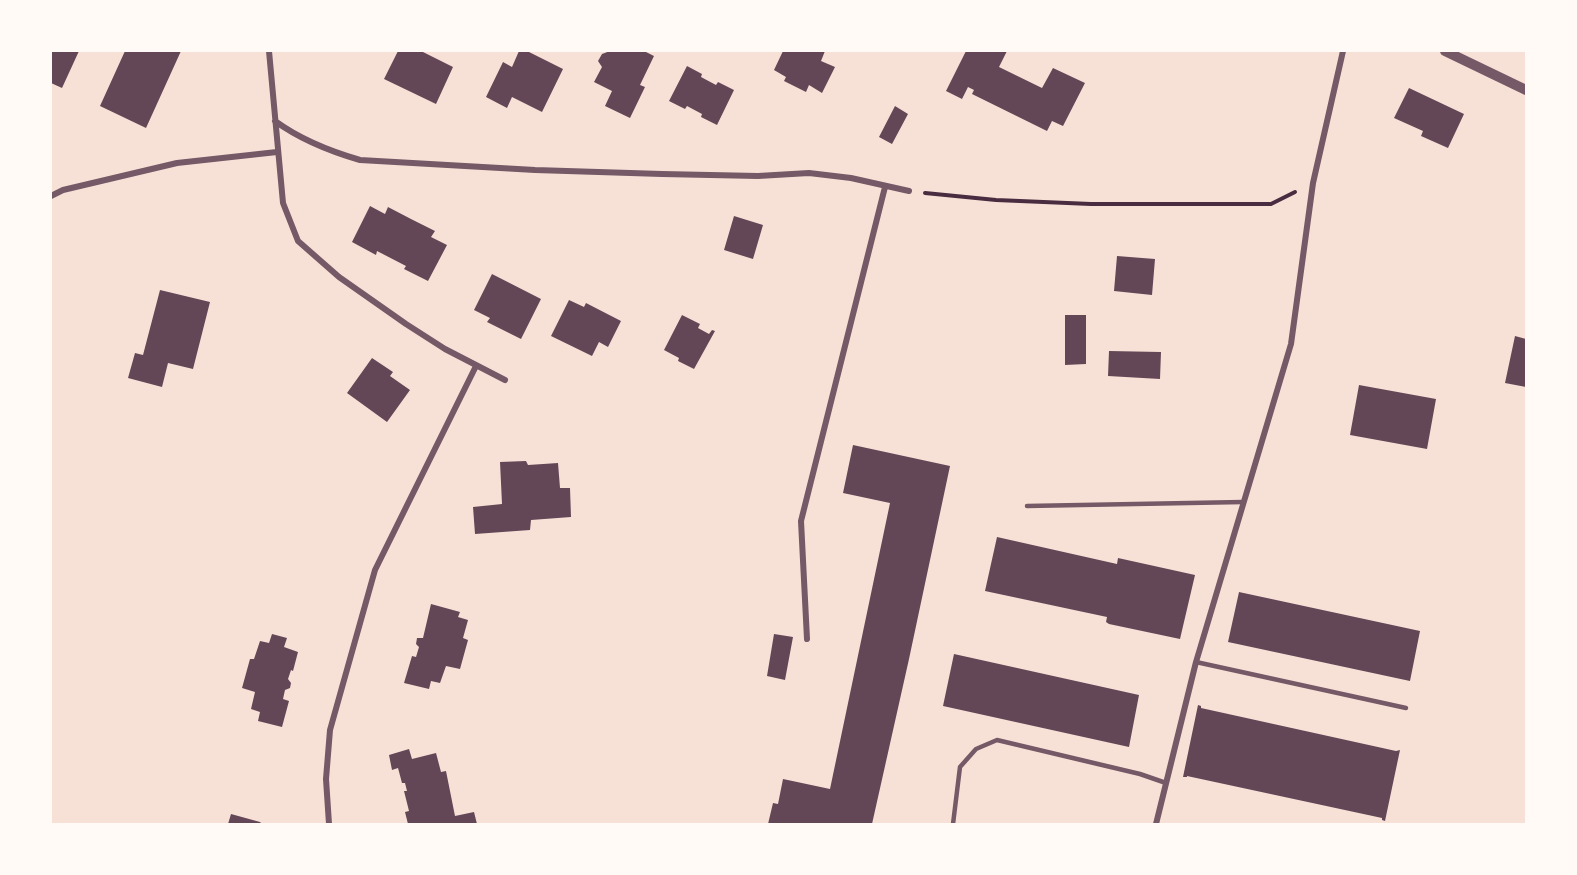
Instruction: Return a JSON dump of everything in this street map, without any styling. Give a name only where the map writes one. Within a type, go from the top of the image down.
[{"type":"street","points":[[269,51],[283,202],[298,241],[339,277],[406,324],[504,380]]},
{"type":"street","points":[[1156,824],[1196,662],[1291,344],[1313,183],[1343,51]]},
{"type":"street","points":[[1445,51],[1526,90]]},
{"type":"street","points":[[274,121],[314,145],[360,159],[535,170],[662,174],[758,176],[808,173],[851,178],[885,187],[909,190]]},
{"type":"street","points":[[51,196],[63,190],[177,163],[277,152]]},
{"type":"street","points":[[807,639],[801,521],[885,187]]},
{"type":"street","points":[[329,824],[326,779],[330,730],[375,570],[477,366]]},
{"type":"lane","points":[[1027,506],[1243,502]]},
{"type":"lane","points":[[1196,662],[1406,708]]},
{"type":"lane","points":[[953,824],[960,767],[976,749],[997,740],[1140,774],[1166,783]]},
{"type":"path","points":[[909,190],[946,196],[1080,204],[1270,204],[1313,183]]},
{"type":"building","points":[[51,51],[79,51],[62,88],[51,83]]},
{"type":"building","points":[[125,51],[181,51],[146,128],[100,106]]},
{"type":"building","points":[[398,51],[421,51],[453,67],[436,104],[384,79]]},
{"type":"building","points":[[519,51],[527,51],[563,69],[542,112],[512,97],[507,108],[486,97],[503,62],[512,67]]},
{"type":"building","points":[[610,51],[644,51],[654,56],[640,85],[645,87],[630,118],[605,106],[612,91],[594,82],[602,67],[598,61],[602,54]]},
{"type":"building","points":[[783,51],[825,51],[821,61],[835,67],[822,93],[809,85],[806,92],[784,81],[786,77],[774,70]]},
{"type":"building","points":[[966,51],[1007,51],[999,67],[1042,88],[1053,68],[1085,83],[1063,126],[1052,121],[1047,131],[972,94],[974,90],[968,87],[962,99],[946,91]]},
{"type":"building","points":[[687,66],[716,85],[718,82],[734,90],[717,125],[701,117],[702,114],[687,106],[685,109],[669,101]]},
{"type":"building","points":[[1409,88],[1464,114],[1448,148],[1421,136],[1423,131],[1394,118]]},
{"type":"building","points":[[895,106],[908,114],[892,144],[879,137]]},
{"type":"building","points":[[370,206],[385,214],[388,207],[435,231],[431,237],[447,245],[428,281],[404,269],[406,266],[377,251],[376,255],[352,242]]},
{"type":"building","points":[[734,216],[763,225],[753,259],[724,250]]},
{"type":"building","points":[[1117,256],[1155,259],[1152,295],[1114,291]]},
{"type":"building","points":[[492,274],[541,299],[521,339],[487,322],[490,318],[474,310]]},
{"type":"building","points":[[160,290],[210,302],[193,369],[168,363],[162,387],[128,378],[135,353],[143,355]]},
{"type":"building","points":[[569,300],[584,307],[586,303],[621,321],[608,347],[599,342],[592,356],[551,336]]},
{"type":"building","points":[[682,315],[700,324],[698,328],[709,334],[712,330],[715,331],[694,369],[678,361],[679,358],[664,350]]},
{"type":"building","points":[[1065,315],[1086,315],[1086,364],[1065,365]]},
{"type":"building","points":[[1515,336],[1526,339],[1526,387],[1505,383]]},
{"type":"building","points":[[1109,351],[1161,352],[1160,379],[1108,376]]},
{"type":"building","points":[[372,358],[393,372],[390,376],[410,390],[387,422],[347,393]]},
{"type":"building","points":[[1359,385],[1436,399],[1427,449],[1350,435]]},
{"type":"building","points":[[853,445],[950,466],[872,824],[768,824],[773,803],[778,804],[783,779],[830,789],[890,503],[843,493]]},
{"type":"building","points":[[526,461],[528,465],[558,463],[560,488],[570,488],[571,517],[531,520],[530,530],[475,534],[473,507],[502,504],[500,462]]},
{"type":"building","points":[[997,537],[1117,564],[1118,558],[1195,575],[1180,639],[1109,624],[1106,622],[1107,617],[985,591]]},
{"type":"building","points":[[1239,592],[1420,631],[1410,681],[1228,642]]},
{"type":"building","points":[[431,604],[460,612],[458,617],[468,620],[463,638],[468,640],[460,669],[446,666],[440,683],[431,681],[429,689],[404,683],[412,656],[416,657],[419,647],[416,644],[417,638],[423,638]]},
{"type":"building","points":[[272,634],[287,638],[284,647],[298,652],[293,671],[291,670],[288,679],[291,683],[290,688],[285,690],[283,699],[289,701],[282,727],[258,721],[260,712],[251,709],[255,692],[242,688],[250,659],[254,659],[260,641],[269,643]]},
{"type":"building","points":[[774,634],[793,637],[785,680],[767,676]]},
{"type":"building","points":[[954,654],[1139,695],[1129,747],[943,706]]},
{"type":"building","points":[[1198,705],[1201,708],[1396,751],[1400,750],[1385,821],[1382,818],[1183,777]]},
{"type":"building","points":[[409,749],[412,759],[436,753],[441,772],[446,771],[455,816],[474,812],[477,824],[408,824],[405,812],[409,811],[404,791],[407,791],[405,783],[402,783],[398,768],[392,770],[389,755]]},
{"type":"building","points":[[231,814],[260,822],[262,824],[228,824]]}]
